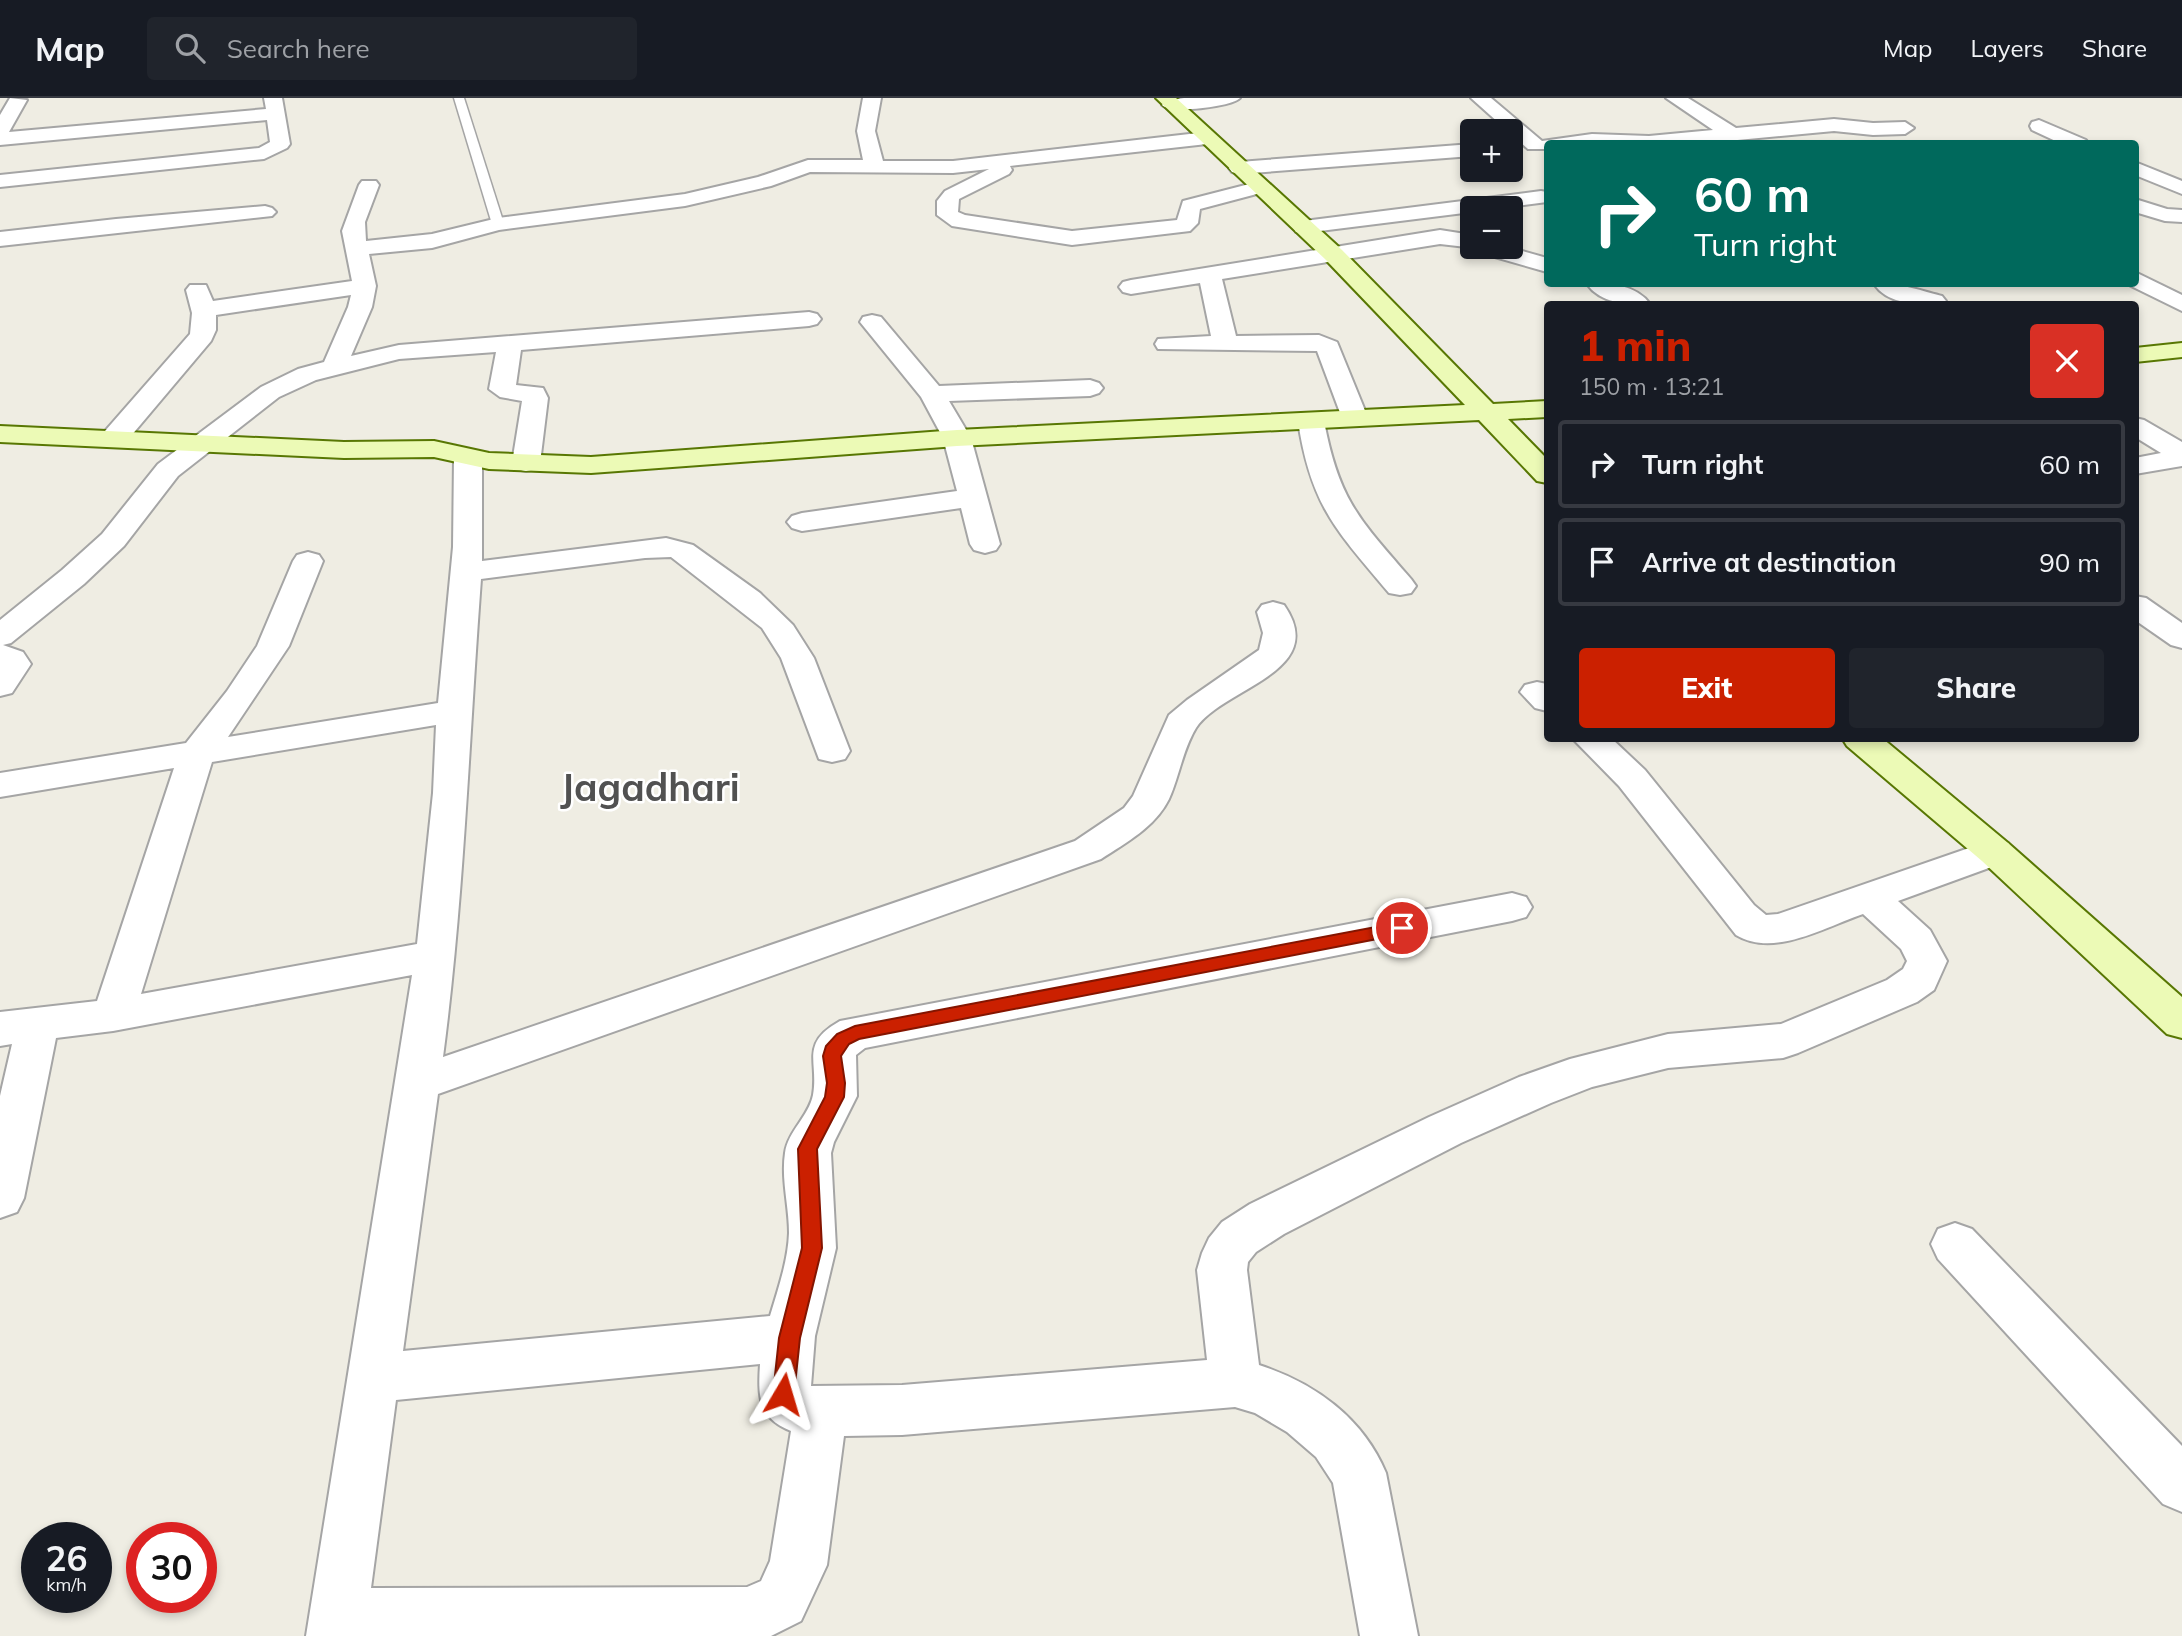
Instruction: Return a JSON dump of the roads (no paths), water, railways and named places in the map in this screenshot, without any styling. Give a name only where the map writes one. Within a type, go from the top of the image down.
[{"type":"street","points":[[872,98],[873,110],[868,118],[866,131],[874,165]]},
{"type":"street","points":[[1168,101],[1231,98]]},
{"type":"street","points":[[1675,98],[1730,133]]},
{"type":"street","points":[[1482,99],[1513,100]]},
{"type":"street","points":[[1482,99],[1544,144]]},
{"type":"street","points":[[0,132],[16,100]]},
{"type":"street","points":[[1168,101],[1334,256],[1544,472]]},
{"type":"street","points":[[0,139],[274,106],[280,144],[275,149],[251,155],[0,181]]},
{"type":"street","points":[[1693,140],[1730,133],[1834,125],[1907,136],[1906,119],[1900,108]]},
{"type":"street","points":[[2039,126],[2070,140]]},
{"type":"street","points":[[357,248],[432,240],[498,224],[695,198],[764,182],[807,166],[953,167],[1207,138]]},
{"type":"street","points":[[1523,146],[1544,144]]},
{"type":"street","points":[[1239,168],[1460,151]]},
{"type":"street","points":[[1006,162],[997,174],[952,195],[947,201],[948,215],[960,221],[1058,238],[1087,238],[1182,226],[1187,223],[1186,214],[1190,205],[1261,187]]},
{"type":"street","points":[[116,225],[135,167]]},
{"type":"street","points":[[2139,170],[2173,184]]},
{"type":"street","points":[[2139,185],[2173,184]]},
{"type":"street","points":[[335,365],[360,307],[364,286],[354,222],[369,185]]},
{"type":"street","points":[[1304,227],[1541,197]]},
{"type":"street","points":[[2139,206],[2165,215],[2182,216]]},
{"type":"street","points":[[0,239],[116,225],[265,212]]},
{"type":"street","points":[[1132,287],[1440,237],[1460,240]]},
{"type":"street","points":[[1523,258],[1544,264]]},
{"type":"street","points":[[1210,275],[1225,342]]},
{"type":"street","points":[[2139,281],[2182,276]]},
{"type":"street","points":[[2139,281],[2175,300]]},
{"type":"street","points":[[115,438],[202,336],[205,328],[201,300],[364,286]]},
{"type":"street","points":[[1605,287],[1632,301]]},
{"type":"street","points":[[1891,287],[1907,296],[1931,296]]},
{"type":"street","points":[[2139,303],[2175,300]]},
{"type":"street","points":[[0,636],[73,577],[113,540],[155,484],[204,442],[270,392],[307,373],[399,352],[809,319]]},
{"type":"street","points":[[872,323],[932,394],[957,438],[985,544]]},
{"type":"street","points":[[1167,344],[1320,342],[1328,347],[1355,418]]},
{"type":"street","points":[[510,343],[502,389],[534,394],[535,398],[526,463]]},
{"type":"street","points":[[2139,355],[2182,350]]},
{"type":"street","points":[[932,394],[1090,388]]},
{"type":"street","points":[[0,434],[344,450],[424,449],[468,458],[526,463],[615,464],[957,438],[1544,409]]},
{"type":"street","points":[[1311,421],[1318,458],[1331,496],[1347,522],[1400,586]]},
{"type":"street","points":[[2139,429],[2182,456]]},
{"type":"street","points":[[2139,465],[2182,456]]},
{"type":"street","points":[[468,458],[467,572],[436,956],[337,1626],[749,1616],[781,1601],[798,1564],[821,1411]]},
{"type":"street","points":[[802,522],[974,497]]},
{"type":"street","points":[[467,572],[645,549],[666,547],[682,551],[768,617],[782,631],[792,648],[832,751]]},
{"type":"street","points":[[113,1016],[197,752],[240,697],[273,646],[308,561]]},
{"type":"street","points":[[2139,608],[2182,638]]},
{"type":"street","points":[[418,1083],[1088,850],[1138,817],[1150,800],[1181,723],[1199,707],[1267,662],[1276,652],[1281,641],[1272,612]]},
{"type":"street","points":[[0,654],[11,659],[14,664],[0,686]]},
{"type":"street","points":[[0,785],[454,711]]},
{"type":"street","points":[[1593,742],[1632,778],[1749,926],[1762,932],[1995,852]]},
{"type":"street","points":[[1864,742],[1995,852],[2181,1020]]},
{"type":"street","points":[[1235,1382],[1222,1270],[1226,1253],[1239,1237],[1267,1219],[1445,1130],[1548,1085],[1586,1071],[1668,1051],[1783,1041],[1831,1023],[1902,990],[1919,979],[1927,961],[1916,940],[1868,896]]},
{"type":"street","points":[[1390,1636],[1359,1473],[1335,1439],[1306,1414],[1269,1393],[1235,1382],[902,1410],[804,1411],[792,1405],[783,1394],[790,1338],[812,1248],[808,1149],[835,1097],[832,1056],[835,1046],[855,1033],[1184,972],[1511,906]]},
{"type":"street","points":[[0,1198],[19,1026],[113,1016],[436,956]]},
{"type":"street","points":[[1955,1244],[2182,1485]]},
{"type":"street","points":[[374,1378],[790,1338]]},
{"type":"lane","points":[[459,98],[498,224]]},
{"type":"district","name":"Jagadhari","points":[[650,787]]}]
